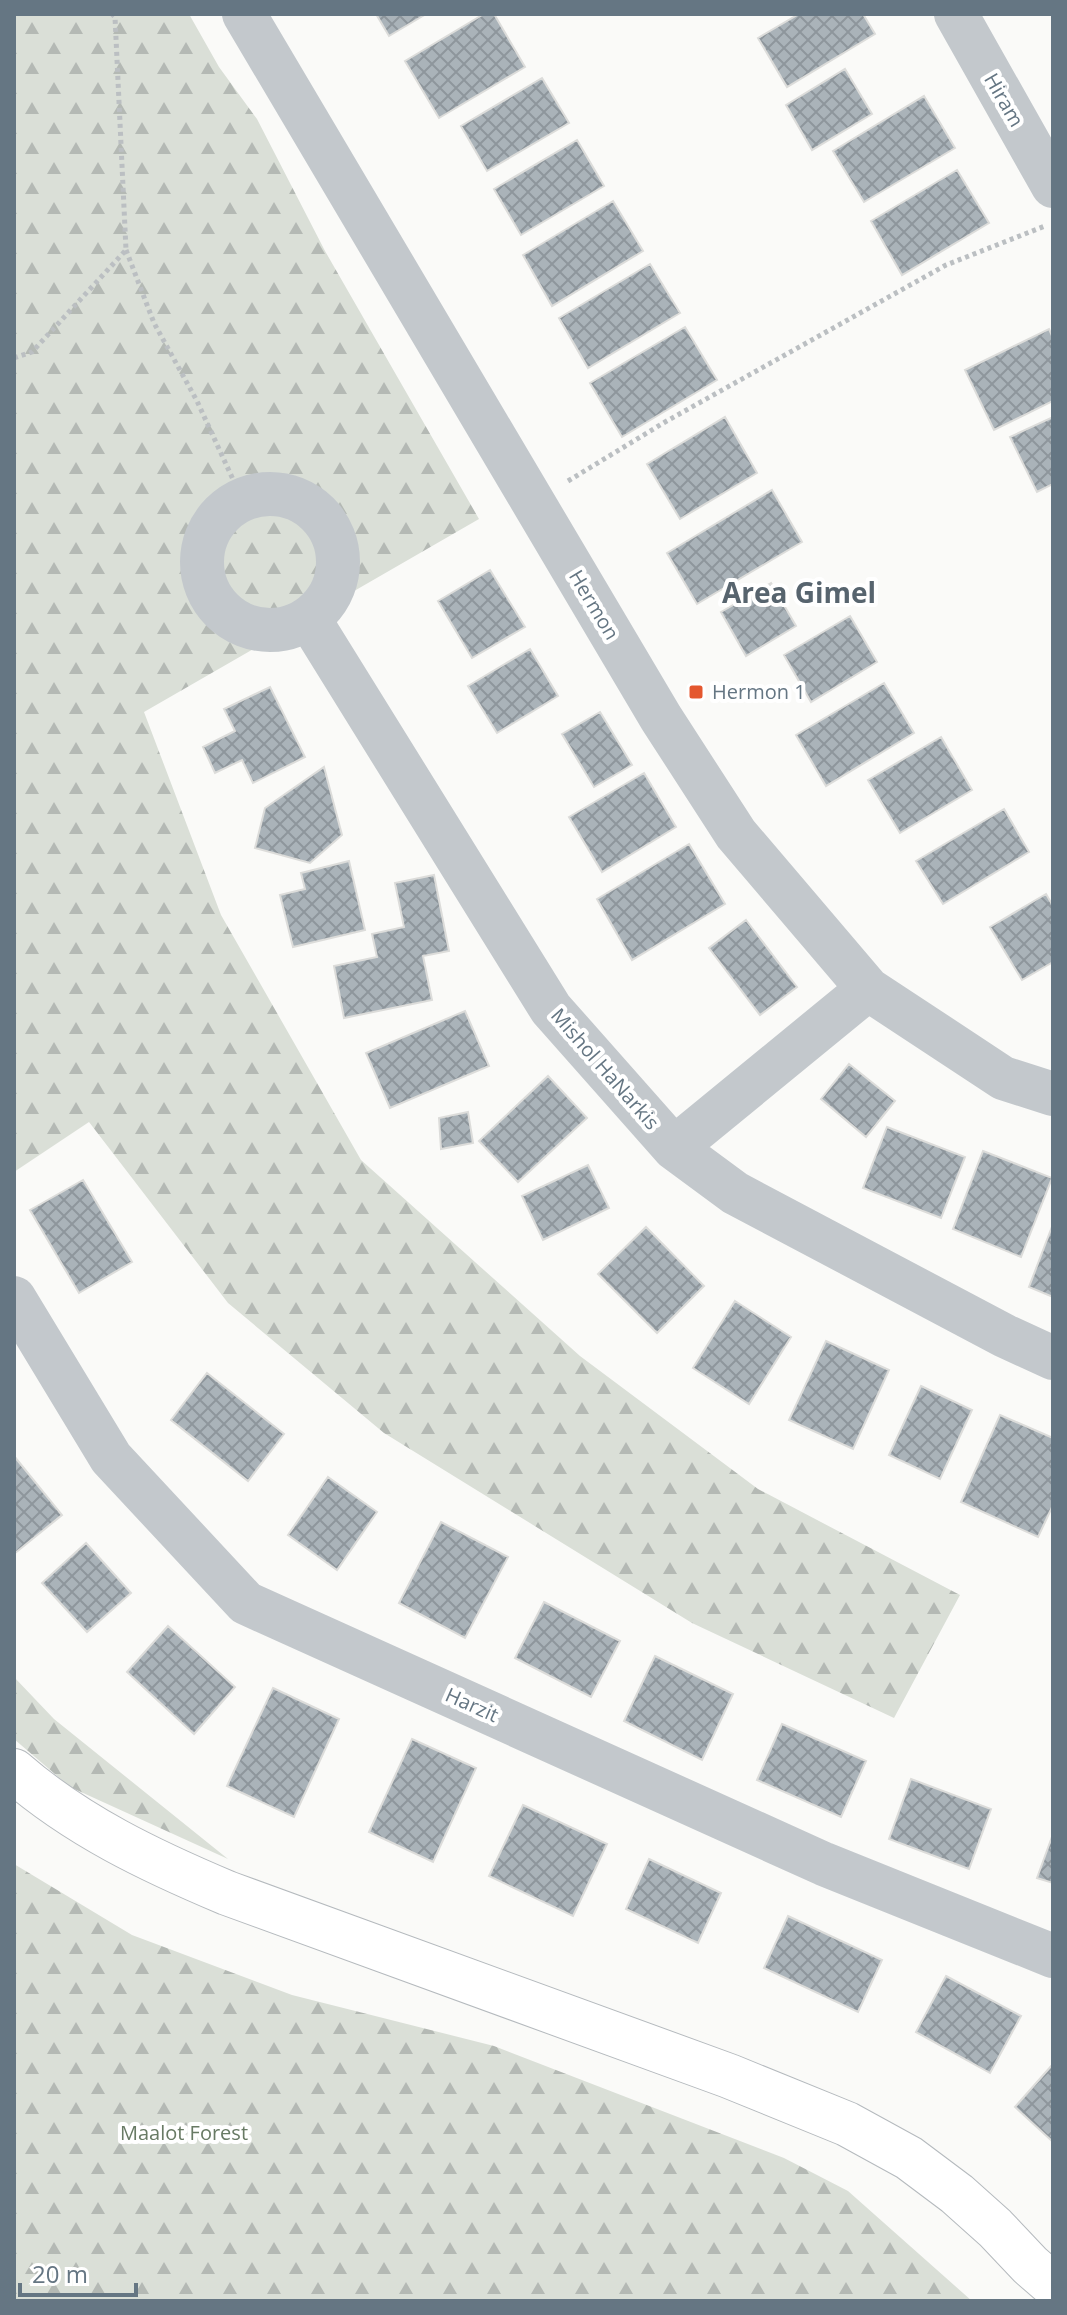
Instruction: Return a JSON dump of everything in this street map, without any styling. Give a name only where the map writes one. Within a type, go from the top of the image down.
[{"type":"main road","points":[[14,1771],[92,1828],[153,1861],[227,1893],[729,2076],[847,2124],[909,2158],[957,2194],[995,2228],[1045,2284]]},
{"type":"street","name":"Hermon","points":[[244,14],[661,718],[736,834],[868,989],[1003,1078],[1053,1094]]},
{"type":"street","name":"Hiram","points":[[956,14],[1053,186]]},
{"type":"street","points":[[264,494],[286,496],[307,504],[329,529],[338,561],[335,583],[325,603],[309,619],[288,628],[266,631],[243,625],[224,613],[210,595],[202,574],[202,550],[210,529],[224,511],[242,499],[264,494]]},
{"type":"street","name":"Mishol HaNarkis","points":[[309,619],[551,1009],[674,1148],[735,1193],[1005,1336],[1053,1358]]},
{"type":"street","points":[[674,1148],[868,989]]},
{"type":"street","name":"Harzit","points":[[14,1298],[111,1458],[246,1603],[824,1864],[1053,1956]]},
{"type":"path","points":[[112,14],[115,17],[126,250],[154,323],[197,401],[242,499]]},
{"type":"path","points":[[533,502],[665,422],[946,265],[1053,223]]},
{"type":"path","points":[[14,358],[32,352],[126,250]]},
{"type":"green space","points":[[14,14],[189,14],[219,67],[257,119],[325,251],[479,519],[144,712],[221,915],[361,1160],[580,1356],[758,1489],[960,1595],[894,1718],[692,1623],[384,1433],[228,1303],[89,1122],[14,1172]]},
{"type":"green space","points":[[14,1677],[54,1719],[228,1859],[70,1787],[14,1739]]},
{"type":"green space","name":"Maalot Forest","points":[[14,1864],[132,1935],[292,1995],[494,2046],[784,2158],[848,2191],[972,2301],[14,2301]]},
{"type":"building","points":[[376,14],[426,14],[389,36]]},
{"type":"building","points":[[484,14],[494,14],[525,67],[439,118],[405,61]]},
{"type":"building","points":[[799,14],[863,14],[875,34],[787,87],[758,38]]},
{"type":"building","points":[[845,69],[872,114],[812,150],[786,105]]},
{"type":"building","points":[[542,78],[569,123],[487,171],[461,126]]},
{"type":"building","points":[[924,96],[955,148],[864,202],[833,151]]},
{"type":"building","points":[[577,140],[604,186],[521,235],[494,189]]},
{"type":"building","points":[[957,170],[989,223],[902,275],[871,221]]},
{"type":"building","points":[[613,201],[643,251],[552,306],[523,255]]},
{"type":"building","points":[[650,264],[680,313],[588,368],[559,318]]},
{"type":"building","points":[[685,327],[717,380],[622,437],[590,383]]},
{"type":"building","points":[[1049,329],[1053,338],[1053,401],[994,430],[965,370]]},
{"type":"building","points":[[725,417],[757,473],[680,519],[647,464]]},
{"type":"building","points":[[1053,417],[1053,484],[1037,492],[1010,437]]},
{"type":"building","points":[[772,490],[802,542],[697,604],[667,553]]},
{"type":"building","points":[[490,570],[525,627],[472,658],[438,601]]},
{"type":"building","points":[[771,583],[796,626],[746,656],[721,612]]},
{"type":"building","points":[[850,616],[877,662],[811,702],[784,655]]},
{"type":"building","points":[[530,649],[558,696],[497,733],[468,686]]},
{"type":"building","points":[[884,683],[914,733],[826,786],[796,735]]},
{"type":"building","points":[[270,687],[305,757],[253,783],[242,760],[215,773],[203,747],[235,731],[224,709]]},
{"type":"building","points":[[600,712],[632,765],[594,787],[562,734]]},
{"type":"building","points":[[941,737],[972,790],[900,833],[868,780]]},
{"type":"building","points":[[324,767],[342,835],[310,863],[255,848],[265,808]]},
{"type":"building","points":[[644,773],[676,827],[602,872],[569,817]]},
{"type":"building","points":[[1004,809],[1029,852],[943,904],[916,861]]},
{"type":"building","points":[[689,844],[725,904],[632,960],[597,899]]},
{"type":"building","points":[[349,861],[365,930],[293,947],[280,895],[305,889],[301,873]]},
{"type":"building","points":[[434,875],[449,951],[423,956],[432,1000],[344,1018],[334,966],[377,957],[372,934],[404,927],[395,883]]},
{"type":"building","points":[[1046,894],[1053,906],[1053,962],[1022,980],[990,927]]},
{"type":"building","points":[[746,920],[797,987],[760,1015],[709,948]]},
{"type":"building","points":[[465,1011],[489,1066],[390,1108],[366,1053]]},
{"type":"building","points":[[849,1064],[895,1101],[866,1137],[821,1099]]},
{"type":"building","points":[[548,1076],[587,1118],[518,1182],[479,1141]]},
{"type":"building","points":[[468,1112],[473,1143],[441,1149],[439,1118]]},
{"type":"building","points":[[887,1127],[965,1157],[941,1218],[863,1188]]},
{"type":"building","points":[[983,1151],[1052,1178],[1021,1257],[953,1229]]},
{"type":"building","points":[[588,1165],[609,1208],[543,1240],[522,1196]]},
{"type":"building","points":[[83,1180],[132,1262],[79,1293],[30,1210]]},
{"type":"building","points":[[1053,1224],[1053,1297],[1029,1287]]},
{"type":"building","points":[[646,1227],[704,1286],[657,1333],[598,1274]]},
{"type":"building","points":[[735,1301],[791,1337],[749,1404],[693,1368]]},
{"type":"building","points":[[826,1341],[889,1370],[853,1449],[789,1420]]},
{"type":"building","points":[[207,1373],[284,1434],[248,1481],[171,1420]]},
{"type":"building","points":[[921,1386],[972,1410],[940,1479],[889,1455]]},
{"type":"building","points":[[1000,1415],[1053,1438],[1053,1505],[1038,1537],[961,1502]]},
{"type":"building","points":[[14,1456],[62,1515],[14,1554]]},
{"type":"building","points":[[328,1477],[377,1512],[337,1570],[288,1535]]},
{"type":"building","points":[[441,1522],[508,1557],[465,1638],[399,1603]]},
{"type":"building","points":[[86,1543],[131,1593],[87,1632],[42,1583]]},
{"type":"building","points":[[544,1602],[620,1641],[591,1697],[515,1658]]},
{"type":"building","points":[[168,1626],[235,1687],[194,1734],[127,1672]]},
{"type":"building","points":[[655,1656],[733,1694],[702,1760],[624,1721]]},
{"type":"building","points":[[273,1688],[339,1719],[294,1817],[227,1786]]},
{"type":"building","points":[[782,1724],[866,1761],[841,1817],[757,1780]]},
{"type":"building","points":[[412,1739],[476,1768],[433,1862],[369,1832]]},
{"type":"building","points":[[911,1779],[991,1809],[969,1869],[889,1839]]},
{"type":"building","points":[[523,1805],[607,1844],[573,1916],[489,1876]]},
{"type":"building","points":[[1053,1834],[1053,1883],[1037,1878]]},
{"type":"building","points":[[649,1859],[721,1893],[698,1943],[626,1909]]},
{"type":"building","points":[[788,1916],[882,1960],[858,2012],[764,1968]]},
{"type":"building","points":[[946,1976],[1021,2016],[990,2073],[916,2032]]},
{"type":"building","points":[[1053,2064],[1053,2142],[1015,2107]]},
{"type":"place","name":"Hermon 1","points":[[696,692]]},
{"type":"district","name":"Area Gimel","points":[[799,593]]}]
